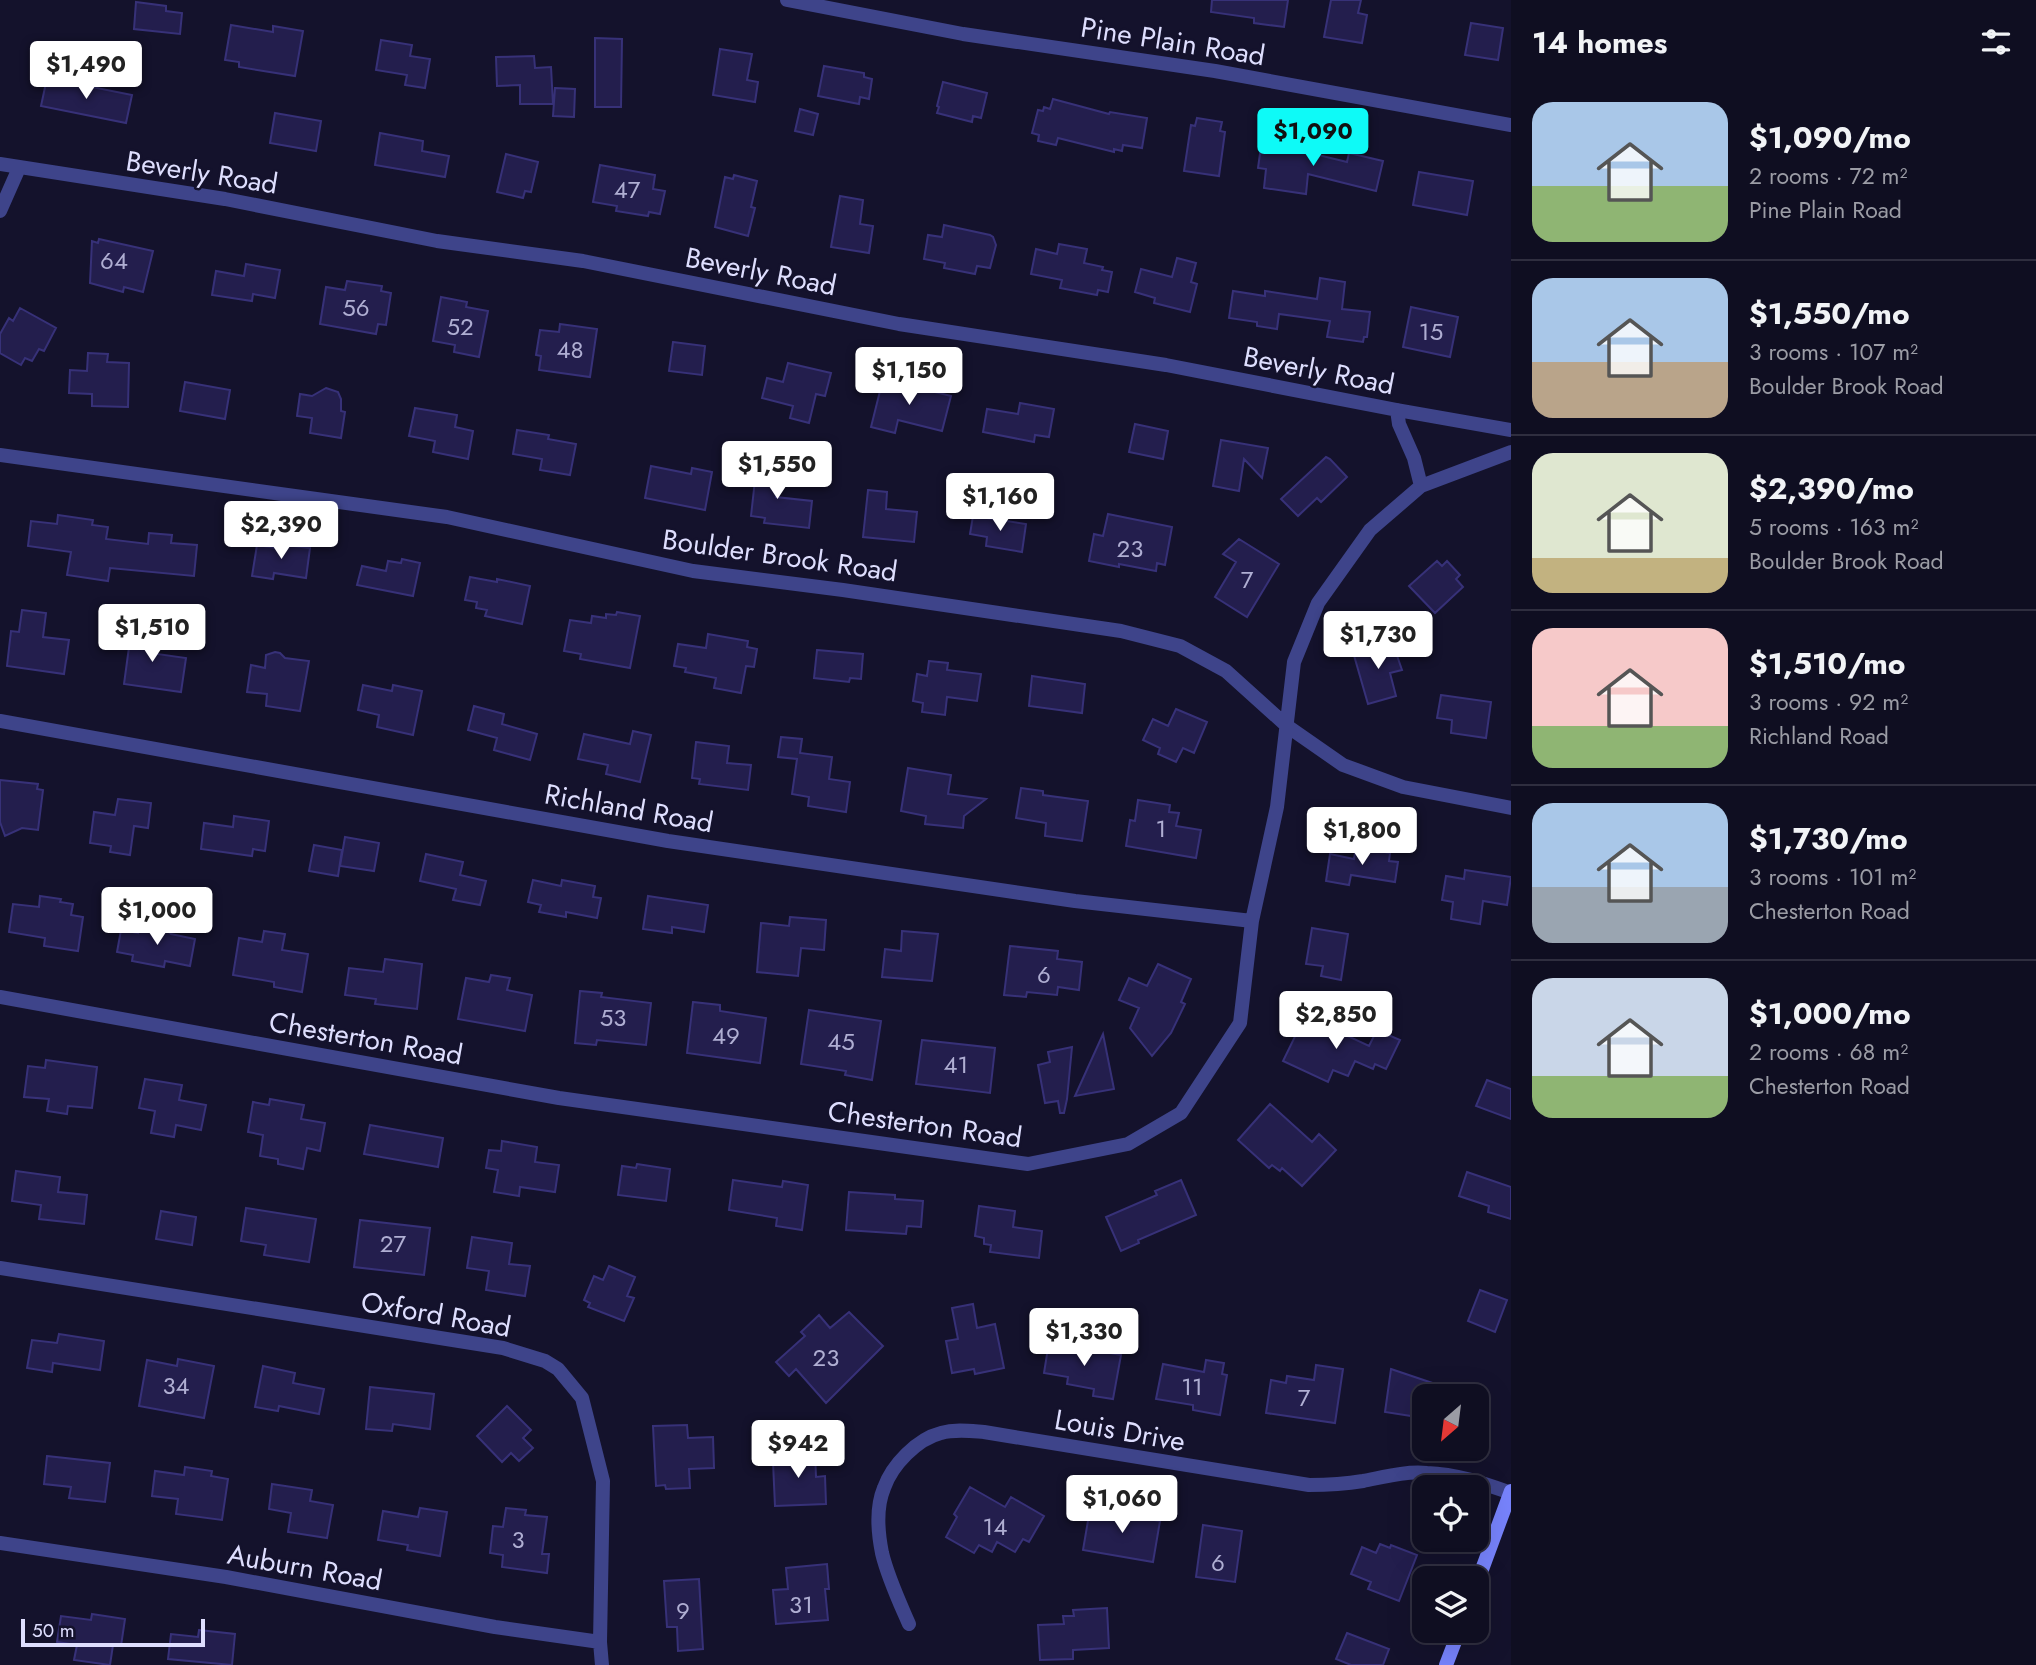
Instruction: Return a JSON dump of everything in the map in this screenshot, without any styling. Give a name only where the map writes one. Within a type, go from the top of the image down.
[{"type":"main road","points":[[1483,1566],[1511,1492]]},
{"type":"main road","points":[[1446,1665],[1454,1643]]},
{"type":"street","name":"Pine Plain Road","points":[[787,0],[963,34],[1215,71],[1511,125]]},
{"type":"street","name":"Beverly Road","points":[[0,164],[225,199],[437,241],[583,261],[899,324],[1166,365],[1511,430]]},
{"type":"street","points":[[0,211],[19,168]]},
{"type":"street","points":[[1397,410],[1399,424],[1414,458],[1421,486]]},
{"type":"street","name":"Chesterton Road","points":[[0,997],[559,1098],[1028,1164],[1128,1144],[1181,1113],[1240,1023],[1252,921],[1277,807],[1294,662],[1318,603],[1370,530],[1421,486],[1511,452]]},
{"type":"street","name":"Boulder Brook Road","points":[[0,455],[447,517],[693,571],[1121,631],[1180,646],[1226,671],[1287,726],[1343,765],[1402,788],[1511,808]]},
{"type":"street","name":"Richland Road","points":[[0,721],[668,841],[1075,901],[1252,921]]},
{"type":"street","name":"Oxford Road","points":[[0,1268],[503,1348],[545,1361],[558,1368],[582,1398],[603,1481],[600,1642],[602,1665]]},
{"type":"street","name":"Louis Drive","points":[[909,1624],[888,1575],[882,1550],[880,1506],[884,1488],[906,1455],[922,1442],[940,1433],[961,1430],[984,1432],[1309,1485],[1336,1485],[1425,1472],[1451,1475],[1511,1492]]},
{"type":"street","name":"Auburn Road","points":[[0,1543],[226,1577],[495,1627],[600,1642]]},
{"type":"building","points":[[1212,0],[1288,0],[1284,27],[1254,23],[1254,18],[1211,12]]},
{"type":"building","points":[[1331,0],[1361,0],[1358,13],[1367,15],[1362,43],[1324,37]]},
{"type":"building","points":[[136,2],[166,6],[166,11],[182,13],[180,34],[134,29]]},
{"type":"building","points":[[1471,23],[1503,28],[1498,60],[1465,55]]},
{"type":"building","points":[[231,25],[273,32],[273,26],[303,31],[295,76],[239,67],[239,62],[225,60]]},
{"type":"building","points":[[595,38],[622,39],[621,107],[595,107]]},
{"type":"building","points":[[381,40],[412,45],[410,56],[430,59],[425,88],[405,85],[407,75],[376,70]]},
{"type":"building","points":[[720,49],[752,54],[747,80],[758,82],[755,102],[713,95]]},
{"type":"building","points":[[534,56],[535,68],[551,67],[553,104],[520,104],[520,85],[497,86],[496,57]]},
{"type":"building","points":[[824,66],[864,73],[864,77],[872,79],[869,99],[860,97],[859,104],[818,96]]},
{"type":"building","points":[[47,78],[132,95],[126,123],[41,106]]},
{"type":"building","points":[[943,82],[987,93],[981,118],[973,116],[972,122],[937,113]]},
{"type":"building","points":[[555,88],[575,89],[574,117],[553,116]]},
{"type":"building","points":[[1053,99],[1109,114],[1147,118],[1142,148],[1123,145],[1122,151],[1114,149],[1114,152],[1058,138],[1056,145],[1038,141],[1039,135],[1032,133],[1038,110],[1043,111],[1044,107],[1050,109]]},
{"type":"building","points":[[800,109],[818,114],[813,135],[795,131]]},
{"type":"building","points":[[275,113],[321,121],[316,151],[270,143]]},
{"type":"building","points":[[1197,118],[1222,122],[1220,131],[1225,132],[1219,176],[1184,171],[1191,125],[1195,126]]},
{"type":"building","points":[[380,133],[423,141],[422,151],[449,156],[445,177],[375,165]]},
{"type":"building","points":[[1262,139],[1303,145],[1302,151],[1347,162],[1349,153],[1383,161],[1376,191],[1308,174],[1306,194],[1264,188],[1266,169],[1258,168]]},
{"type":"building","points":[[506,154],[538,162],[531,192],[525,191],[523,198],[497,192]]},
{"type":"building","points":[[600,165],[655,175],[653,189],[665,191],[660,214],[649,212],[648,216],[616,211],[617,206],[593,202]]},
{"type":"building","points":[[1419,172],[1473,181],[1467,215],[1413,205]]},
{"type":"building","points":[[734,175],[757,181],[751,207],[755,208],[748,236],[715,227],[725,177],[733,179]]},
{"type":"building","points":[[840,196],[863,200],[860,224],[873,226],[869,253],[831,247]]},
{"type":"building","points":[[944,225],[993,237],[996,245],[990,268],[977,266],[975,274],[944,268],[945,263],[924,259],[928,235],[942,237]]},
{"type":"building","points":[[99,239],[153,251],[143,292],[124,287],[123,292],[90,283],[92,241],[98,243]]},
{"type":"building","points":[[1059,244],[1087,249],[1084,263],[1112,272],[1108,292],[1098,290],[1097,295],[1060,288],[1062,280],[1031,274],[1036,249],[1057,254]]},
{"type":"building","points":[[1177,258],[1196,263],[1191,282],[1197,284],[1190,312],[1154,303],[1155,298],[1135,292],[1141,269],[1172,277]]},
{"type":"building","points":[[246,264],[280,270],[275,298],[253,294],[252,301],[212,295],[216,271],[244,276]]},
{"type":"building","points":[[1320,278],[1345,282],[1342,309],[1370,312],[1367,337],[1364,337],[1363,342],[1327,337],[1330,321],[1279,314],[1277,329],[1257,326],[1257,322],[1229,318],[1233,291],[1265,296],[1265,291],[1317,299]]},
{"type":"building","points":[[347,281],[382,286],[381,291],[391,293],[386,325],[378,324],[376,334],[320,324],[326,287],[345,290]]},
{"type":"building","points":[[441,297],[467,302],[466,307],[488,311],[479,357],[454,352],[455,345],[433,341]]},
{"type":"building","points":[[1411,307],[1458,317],[1450,357],[1403,347]]},
{"type":"building","points":[[20,308],[56,328],[44,351],[39,349],[32,361],[25,358],[21,365],[0,353],[0,334],[9,318],[13,321]]},
{"type":"building","points":[[560,324],[597,329],[590,377],[539,370],[541,356],[536,355],[540,330],[559,332]]},
{"type":"building","points":[[673,342],[705,346],[702,375],[669,371]]},
{"type":"building","points":[[88,353],[108,354],[107,362],[129,363],[128,407],[92,406],[92,394],[69,393],[70,370],[87,371]]},
{"type":"building","points":[[788,363],[831,373],[825,396],[816,394],[809,423],[790,418],[793,406],[762,398],[767,378],[783,382]]},
{"type":"building","points":[[883,379],[951,396],[942,431],[898,420],[895,433],[871,427]]},
{"type":"building","points":[[185,382],[230,390],[225,419],[180,411]]},
{"type":"building","points":[[326,388],[338,392],[341,411],[345,412],[341,438],[310,433],[312,418],[297,416],[300,394],[312,396]]},
{"type":"building","points":[[1020,403],[1054,409],[1049,437],[1035,435],[1034,442],[983,432],[987,409],[1018,414]]},
{"type":"building","points":[[415,408],[457,415],[455,427],[473,431],[468,459],[433,452],[435,441],[409,436]]},
{"type":"building","points":[[1135,424],[1168,431],[1163,459],[1129,452]]},
{"type":"building","points":[[517,430],[549,435],[548,439],[576,444],[570,475],[540,470],[542,459],[513,454]]},
{"type":"building","points":[[1221,440],[1268,448],[1262,478],[1244,459],[1239,491],[1213,486]]},
{"type":"building","points":[[1326,457],[1347,477],[1321,502],[1317,498],[1298,516],[1281,499]]},
{"type":"building","points":[[757,462],[780,465],[776,497],[812,501],[809,528],[764,523],[765,518],[751,516]]},
{"type":"building","points":[[651,466],[691,474],[692,468],[712,472],[705,510],[645,498]]},
{"type":"building","points":[[868,490],[887,492],[886,509],[917,512],[914,542],[863,537]]},
{"type":"building","points":[[1108,514],[1172,527],[1165,565],[1157,563],[1156,571],[1089,561],[1094,534],[1103,536]]},
{"type":"building","points":[[58,515],[93,520],[92,525],[108,527],[106,539],[148,544],[149,533],[172,535],[171,543],[197,545],[194,576],[110,568],[108,581],[67,575],[71,552],[28,546],[31,521],[57,524]]},
{"type":"building","points":[[973,516],[1026,524],[1022,552],[986,546],[987,537],[970,534]]},
{"type":"building","points":[[1239,539],[1279,564],[1247,617],[1215,597],[1236,562],[1223,554]]},
{"type":"building","points":[[277,544],[310,548],[306,578],[274,573],[273,579],[252,576],[257,545],[277,548]]},
{"type":"building","points":[[402,559],[420,563],[413,596],[357,585],[362,566],[386,571],[388,561],[401,563]]},
{"type":"building","points":[[1437,561],[1442,566],[1447,561],[1460,575],[1456,579],[1463,587],[1435,613],[1409,586]]},
{"type":"building","points":[[470,577],[530,586],[522,624],[485,616],[487,610],[476,608],[477,602],[465,600]]},
{"type":"building","points":[[22,610],[46,613],[43,637],[69,640],[64,674],[7,666],[11,631],[19,632]]},
{"type":"building","points":[[617,612],[640,616],[630,668],[580,659],[581,654],[564,651],[570,620],[591,623],[592,616],[606,618],[606,614],[616,615]]},
{"type":"building","points":[[132,625],[153,628],[150,653],[186,658],[181,692],[124,684]]},
{"type":"building","points":[[708,634],[748,641],[747,647],[757,649],[754,667],[746,666],[741,693],[714,688],[716,678],[685,672],[686,668],[674,666],[678,644],[706,648]]},
{"type":"building","points":[[1392,641],[1402,670],[1390,673],[1396,696],[1368,704],[1353,652]]},
{"type":"building","points":[[817,650],[863,654],[861,679],[850,678],[849,682],[814,678]]},
{"type":"building","points":[[275,652],[285,658],[309,661],[300,711],[266,706],[267,694],[247,692],[251,665],[265,668],[266,655]]},
{"type":"building","points":[[929,661],[948,663],[947,670],[981,674],[977,701],[947,697],[945,715],[922,712],[923,703],[913,701],[917,674],[927,676]]},
{"type":"building","points":[[1032,676],[1085,684],[1082,713],[1029,706]]},
{"type":"building","points":[[363,685],[392,691],[393,685],[422,691],[413,735],[377,727],[379,715],[358,710]]},
{"type":"building","points":[[1441,695],[1491,702],[1486,738],[1451,733],[1452,720],[1437,718]]},
{"type":"building","points":[[474,706],[504,714],[502,724],[537,734],[530,760],[494,750],[497,738],[468,730]]},
{"type":"building","points":[[1176,709],[1207,722],[1194,753],[1183,748],[1176,762],[1158,754],[1160,748],[1143,740],[1153,719],[1168,726]]},
{"type":"building","points":[[633,731],[651,735],[640,782],[606,774],[608,765],[578,759],[584,734],[630,744]]},
{"type":"building","points":[[781,737],[802,739],[800,753],[832,757],[829,779],[850,782],[846,812],[808,806],[809,797],[792,794],[797,759],[778,757]]},
{"type":"building","points":[[696,742],[729,746],[727,763],[751,765],[748,790],[699,784],[700,779],[692,778]]},
{"type":"building","points":[[908,768],[951,775],[948,794],[986,799],[964,816],[963,828],[925,824],[926,816],[901,811]]},
{"type":"building","points":[[0,780],[38,784],[37,789],[43,790],[38,830],[22,828],[5,836],[0,822]]},
{"type":"building","points":[[1021,788],[1043,791],[1043,795],[1088,801],[1082,841],[1045,836],[1046,823],[1016,818]]},
{"type":"building","points":[[118,799],[151,803],[148,828],[134,826],[130,855],[110,852],[111,846],[90,843],[94,812],[115,815]]},
{"type":"building","points":[[1138,800],[1170,805],[1169,812],[1179,813],[1176,826],[1201,830],[1196,858],[1126,846],[1130,820],[1135,821]]},
{"type":"building","points":[[234,816],[269,821],[265,851],[253,849],[252,856],[201,849],[204,823],[233,827]]},
{"type":"building","points":[[345,837],[379,843],[374,871],[340,866]]},
{"type":"building","points":[[314,845],[342,850],[338,876],[309,871]]},
{"type":"building","points":[[1356,847],[1390,853],[1389,861],[1398,862],[1395,882],[1351,875],[1349,885],[1326,881],[1330,854],[1354,859]]},
{"type":"building","points":[[426,854],[463,862],[460,875],[486,881],[480,905],[453,900],[456,889],[420,881]]},
{"type":"building","points":[[1465,870],[1511,877],[1507,905],[1483,901],[1480,924],[1451,919],[1453,902],[1442,900],[1446,876],[1464,879]]},
{"type":"building","points":[[533,880],[561,886],[562,880],[595,886],[593,897],[601,898],[597,918],[566,912],[566,917],[539,912],[541,905],[528,902]]},
{"type":"building","points":[[40,896],[73,904],[71,915],[83,917],[78,951],[44,946],[45,938],[9,932],[13,904],[39,907]]},
{"type":"building","points":[[648,896],[708,905],[704,932],[672,927],[672,933],[643,929]]},
{"type":"building","points":[[790,917],[826,920],[824,950],[801,948],[798,976],[757,972],[761,923],[789,926]]},
{"type":"building","points":[[157,921],[171,934],[195,939],[190,966],[165,961],[164,967],[132,961],[133,955],[117,952],[121,930],[138,933],[138,929],[150,931]]},
{"type":"building","points":[[1312,928],[1348,934],[1341,980],[1321,976],[1323,966],[1306,964]]},
{"type":"building","points":[[264,931],[285,934],[282,950],[308,954],[302,992],[274,987],[274,982],[233,975],[239,938],[262,942]]},
{"type":"building","points":[[902,931],[938,934],[932,981],[882,977],[885,949],[901,951]]},
{"type":"building","points":[[1010,946],[1058,951],[1057,959],[1082,962],[1079,990],[1058,987],[1057,995],[1027,992],[1026,997],[1004,995]]},
{"type":"building","points":[[385,959],[422,964],[417,1009],[375,1004],[376,999],[345,995],[349,968],[383,972]]},
{"type":"building","points":[[1158,964],[1191,979],[1181,1002],[1185,1004],[1171,1033],[1152,1056],[1130,1028],[1139,1008],[1119,1000],[1129,978],[1147,986]]},
{"type":"building","points":[[491,975],[510,978],[507,990],[532,995],[525,1031],[458,1019],[466,978],[489,982]]},
{"type":"building","points":[[580,991],[602,993],[601,997],[651,1003],[646,1045],[597,1040],[596,1045],[575,1043]]},
{"type":"building","points":[[693,1002],[720,1005],[720,1011],[766,1018],[760,1063],[687,1053]]},
{"type":"building","points":[[809,1010],[881,1021],[872,1080],[845,1075],[846,1071],[801,1064]]},
{"type":"building","points":[[1305,1016],[1369,1046],[1377,1030],[1400,1040],[1386,1069],[1375,1064],[1373,1069],[1355,1061],[1348,1076],[1333,1070],[1328,1082],[1283,1061]]},
{"type":"building","points":[[1103,1034],[1114,1089],[1075,1096]]},
{"type":"building","points":[[922,1040],[995,1048],[990,1093],[916,1084]]},
{"type":"building","points":[[1072,1047],[1067,1099],[1064,1113],[1060,1113],[1058,1101],[1045,1103],[1038,1065],[1050,1062],[1048,1052]]},
{"type":"building","points":[[46,1060],[97,1067],[92,1108],[68,1106],[67,1114],[47,1111],[49,1099],[24,1097],[28,1066],[45,1068]]},
{"type":"building","points":[[145,1079],[182,1085],[179,1100],[206,1105],[201,1130],[176,1125],[174,1137],[151,1133],[155,1111],[139,1108]]},
{"type":"building","points":[[1487,1080],[1511,1089],[1511,1119],[1476,1106]]},
{"type":"building","points":[[270,1099],[304,1105],[301,1119],[325,1123],[320,1151],[307,1148],[303,1169],[278,1164],[278,1159],[260,1156],[263,1135],[248,1132],[253,1102],[269,1105]]},
{"type":"building","points":[[1270,1104],[1312,1142],[1319,1134],[1336,1150],[1302,1186],[1282,1168],[1280,1171],[1272,1165],[1269,1168],[1238,1140]]},
{"type":"building","points":[[370,1125],[443,1138],[438,1167],[364,1154]]},
{"type":"building","points":[[502,1141],[537,1147],[535,1162],[559,1165],[555,1192],[520,1187],[519,1196],[494,1192],[498,1170],[486,1168],[489,1150],[501,1151]]},
{"type":"building","points":[[637,1164],[670,1169],[666,1201],[618,1195],[622,1166],[636,1168]]},
{"type":"building","points":[[16,1171],[60,1177],[58,1192],[87,1195],[84,1224],[39,1219],[41,1205],[12,1201]]},
{"type":"building","points":[[1467,1172],[1511,1187],[1511,1219],[1488,1212],[1489,1206],[1459,1196]]},
{"type":"building","points":[[733,1180],[782,1187],[783,1181],[808,1185],[802,1230],[776,1226],[777,1218],[729,1210]]},
{"type":"building","points":[[1181,1180],[1196,1215],[1138,1240],[1139,1243],[1121,1251],[1106,1217],[1157,1195],[1155,1191]]},
{"type":"building","points":[[849,1192],[895,1195],[895,1199],[923,1201],[921,1227],[907,1226],[906,1234],[846,1230]]},
{"type":"building","points":[[979,1206],[1015,1211],[1013,1227],[1042,1231],[1039,1258],[990,1252],[991,1245],[984,1244],[984,1238],[975,1236]]},
{"type":"building","points":[[246,1208],[316,1219],[309,1262],[264,1255],[266,1245],[241,1241]]},
{"type":"building","points":[[161,1211],[196,1217],[192,1245],[156,1239]]},
{"type":"building","points":[[360,1220],[430,1228],[424,1275],[354,1267]]},
{"type":"building","points":[[472,1237],[512,1243],[509,1264],[530,1266],[525,1296],[486,1290],[489,1271],[467,1268]]},
{"type":"building","points":[[609,1266],[635,1277],[627,1296],[634,1298],[624,1321],[588,1307],[590,1303],[584,1300],[594,1276],[603,1280]]},
{"type":"building","points":[[1480,1290],[1507,1300],[1495,1332],[1468,1321]]},
{"type":"building","points":[[973,1304],[977,1328],[995,1324],[1004,1368],[975,1374],[974,1369],[952,1373],[946,1341],[958,1339],[952,1308]]},
{"type":"building","points":[[849,1312],[883,1346],[826,1403],[796,1369],[789,1376],[776,1362],[805,1336],[801,1332],[819,1315],[830,1328]]},
{"type":"building","points":[[59,1334],[104,1341],[100,1370],[53,1363],[52,1372],[27,1368],[32,1340],[57,1343]]},
{"type":"building","points":[[1049,1342],[1121,1355],[1113,1399],[1093,1396],[1094,1389],[1067,1384],[1068,1377],[1044,1373]]},
{"type":"building","points":[[178,1359],[214,1366],[204,1418],[139,1406],[147,1360],[177,1366]]},
{"type":"building","points":[[1206,1360],[1224,1363],[1222,1374],[1227,1375],[1220,1415],[1193,1410],[1193,1405],[1156,1399],[1163,1364],[1204,1372]]},
{"type":"building","points":[[1316,1365],[1343,1369],[1335,1423],[1266,1413],[1271,1380],[1286,1383],[1287,1376],[1314,1380]]},
{"type":"building","points":[[263,1366],[295,1373],[293,1383],[324,1389],[319,1414],[279,1406],[278,1411],[255,1407]]},
{"type":"building","points":[[1391,1369],[1435,1384],[1412,1384],[1412,1416],[1385,1412]]},
{"type":"building","points":[[370,1387],[434,1394],[430,1429],[393,1424],[392,1431],[366,1429]]},
{"type":"building","points":[[507,1406],[531,1430],[523,1438],[533,1448],[519,1461],[511,1453],[502,1462],[477,1436]]},
{"type":"building","points":[[687,1425],[688,1438],[713,1437],[714,1468],[689,1469],[690,1488],[666,1489],[665,1485],[656,1486],[653,1426]]},
{"type":"building","points":[[815,1450],[816,1477],[825,1476],[826,1504],[775,1506],[773,1462],[778,1462],[778,1451]]},
{"type":"building","points":[[47,1456],[110,1463],[105,1502],[69,1498],[71,1487],[44,1484]]},
{"type":"building","points":[[185,1467],[212,1471],[211,1476],[228,1479],[222,1520],[176,1514],[178,1499],[152,1496],[155,1471],[184,1475]]},
{"type":"building","points":[[272,1484],[312,1490],[310,1501],[333,1505],[327,1538],[288,1532],[291,1513],[269,1509]]},
{"type":"building","points":[[970,1487],[1005,1507],[1011,1497],[1044,1516],[1029,1542],[1023,1539],[1015,1552],[997,1542],[992,1552],[979,1545],[974,1553],[946,1537],[957,1517],[954,1514]]},
{"type":"building","points":[[420,1508],[447,1512],[440,1556],[407,1550],[408,1545],[378,1540],[383,1511],[418,1517]]},
{"type":"building","points":[[506,1508],[526,1510],[525,1515],[547,1517],[542,1554],[549,1554],[547,1573],[502,1567],[503,1555],[490,1553],[493,1526],[503,1527]]},
{"type":"building","points":[[1090,1509],[1160,1521],[1153,1562],[1083,1550]]},
{"type":"building","points":[[1203,1525],[1242,1531],[1235,1582],[1196,1577]]},
{"type":"building","points":[[1380,1544],[1390,1548],[1391,1545],[1417,1555],[1399,1601],[1368,1589],[1371,1582],[1351,1574],[1362,1547],[1376,1553]]},
{"type":"building","points":[[827,1564],[829,1589],[825,1589],[828,1620],[776,1624],[773,1590],[788,1589],[786,1568]]},
{"type":"building","points":[[699,1579],[703,1649],[678,1651],[677,1627],[667,1627],[664,1581]]},
{"type":"building","points":[[1107,1608],[1109,1648],[1073,1650],[1073,1659],[1040,1660],[1038,1625],[1064,1624],[1063,1616],[1074,1616],[1073,1610]]},
{"type":"building","points":[[92,1614],[125,1619],[121,1646],[113,1645],[110,1665],[74,1660],[77,1645],[57,1642],[61,1616],[91,1620]]},
{"type":"building","points":[[199,1630],[235,1634],[232,1665],[168,1659],[171,1634],[198,1637]]},
{"type":"building","points":[[1347,1633],[1389,1649],[1383,1665],[1351,1665],[1336,1659]]}]
